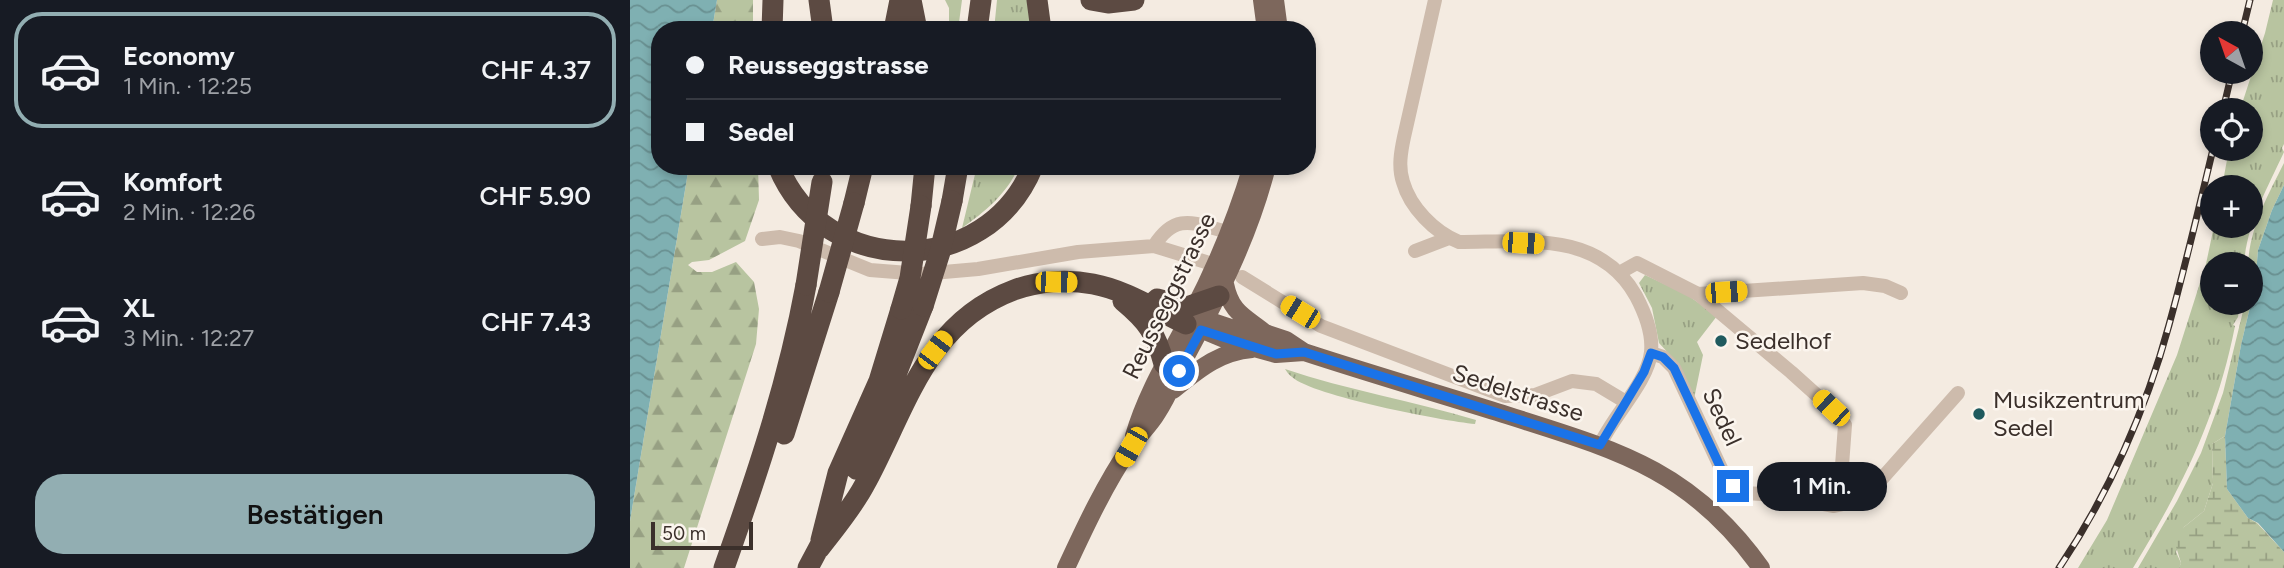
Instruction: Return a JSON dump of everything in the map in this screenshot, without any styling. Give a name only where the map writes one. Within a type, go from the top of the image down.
[{"type":"highway","points":[[772,21],[773,0]]},
{"type":"highway","points":[[819,0],[822,21]]},
{"type":"highway","points":[[896,21],[900,0]]},
{"type":"highway","points":[[911,0],[915,21]]},
{"type":"highway","points":[[978,21],[981,0]]},
{"type":"highway","points":[[1037,0],[1040,21]]},
{"type":"highway","points":[[1091,0],[1108,4],[1134,0]]},
{"type":"highway","points":[[783,175],[808,212],[838,235],[867,247],[888,251],[942,247],[984,229],[1016,197],[1028,175]]},
{"type":"highway","points":[[724,568],[787,375],[806,285],[823,175]]},
{"type":"highway","points":[[737,568],[799,388],[861,175]]},
{"type":"highway","points":[[819,549],[838,473],[879,382],[910,278],[924,175]]},
{"type":"highway","points":[[808,568],[887,400],[923,306],[940,252],[956,175]]},
{"type":"highway","points":[[819,549],[865,485],[906,396],[946,336],[963,320],[996,298],[1039,284],[1076,282],[1108,288],[1198,320],[1222,290]]},
{"type":"highway","points":[[1108,288],[1146,321],[1158,344],[1164,364]]},
{"type":"main road","points":[[1262,0],[1265,21]]},
{"type":"main road","points":[[1275,0],[1278,21]]},
{"type":"main road","name":"Reusseggstrasse","points":[[1066,568],[1089,519],[1131,447],[1156,416],[1168,395],[1198,320],[1249,175]]},
{"type":"main road","name":"Reusseggstrasse","points":[[1222,290],[1248,226],[1264,175]]},
{"type":"main road","points":[[1222,290],[1235,310],[1262,341]]},
{"type":"main road","points":[[1198,320],[1262,341]]},
{"type":"main road","name":"Reusseggstrasse","points":[[1131,447],[1142,407],[1164,364],[1198,320]]},
{"type":"main road","points":[[1168,395],[1200,367],[1215,358],[1262,341]]},
{"type":"main road","name":"Sedelstrasse","points":[[1262,341],[1276,354],[1304,352],[1600,445],[1656,470],[1687,490],[1729,527],[1761,568]]},
{"type":"street","points":[[1435,0],[1400,156],[1402,180],[1410,199],[1425,219],[1449,238],[1459,242],[1564,245],[1584,250],[1619,272],[1631,287],[1643,308],[1650,333],[1651,353],[1644,372],[1600,445]]},
{"type":"street","points":[[1154,246],[1162,233],[1181,223],[1194,222],[1228,232]]},
{"type":"street","points":[[762,239],[780,237],[799,241],[870,270],[921,274],[978,269],[1079,252],[1154,246],[1206,262]]},
{"type":"street","points":[[1415,251],[1449,238]]},
{"type":"street","points":[[1619,272],[1637,263],[1698,294],[1831,408],[1845,425],[1841,479],[1834,506],[1853,502],[1870,492],[1958,393]]},
{"type":"street","points":[[1242,277],[1321,326],[1504,396],[1535,395],[1572,381],[1596,384],[1626,402]]},
{"type":"street","points":[[1698,294],[1863,283],[1885,286],[1901,293]]},
{"type":"street","name":"Sedel","points":[[1651,353],[1663,357],[1674,368],[1725,477],[1733,486],[1746,493],[1776,495],[1834,506]]},
{"type":"green space","points":[[717,0],[753,0],[753,21],[714,21]]},
{"type":"green space","points":[[945,0],[962,0],[959,21],[949,21],[949,8]]},
{"type":"green space","points":[[997,0],[1029,0],[1031,21],[995,21]]},
{"type":"green space","points":[[2273,0],[2284,0],[2284,152],[2263,198],[2263,175],[2224,175],[2227,161],[2263,161],[2263,98],[2244,98],[2248,84],[2263,84],[2265,33]]},
{"type":"green space","points":[[2284,163],[2284,185],[2263,236],[2263,208]]},
{"type":"green space","points":[[688,175],[758,175],[759,200],[745,241],[709,260],[688,265],[697,272],[712,272],[736,262],[754,282],[759,309],[756,344],[684,568],[630,568],[630,521]]},
{"type":"green space","points":[[975,175],[1014,175],[995,201],[962,228]]},
{"type":"green space","points":[[2211,238],[2248,238],[2246,252],[2209,252]]},
{"type":"green space","points":[[2252,238],[2262,238],[2258,252],[2249,250]]},
{"type":"green space","points":[[1645,275],[1686,294],[1717,316],[1697,342],[1703,355],[1694,399],[1671,356],[1659,343],[1652,308],[1639,283]]},
{"type":"green space","points":[[2200,283],[2200,315],[2238,315],[2233,325],[2235,326],[2218,392],[2195,452],[2167,510],[2133,568],[2078,568],[2107,520],[2177,355]]},
{"type":"green space","points":[[2242,315],[2248,315],[2225,436],[2212,444],[2213,483],[2204,511],[2184,527],[2176,552],[2181,563],[2179,568],[2138,568],[2201,453],[2223,393]]},
{"type":"green space","points":[[1285,369],[1476,420],[1475,424],[1409,413],[1325,392],[1291,376]]},
{"type":"green space","points":[[2225,436],[2227,489],[2248,518],[2257,523],[2284,552],[2284,568],[2179,568],[2181,563],[2174,540],[2184,527],[2204,511],[2213,483],[2212,444]]},
{"type":"water","points":[[630,0],[717,0],[714,21],[651,21],[651,175],[688,175],[630,521]]},
{"type":"water","points":[[2284,185],[2284,552],[2258,523],[2248,518],[2227,489],[2225,436],[2248,315],[2263,315],[2263,252],[2258,250]]},
{"type":"railway","points":[[2245,21],[2250,0]]},
{"type":"railway","points":[[2226,98],[2229,84]]},
{"type":"railway","points":[[2059,568],[2094,511],[2124,451],[2149,389],[2175,303],[2210,161]]},
{"type":"place","name":"Sedelhof","points":[[1721,341]]},
{"type":"place","name":"Musikzentrum Sedel","points":[[1979,414]]},
{"type":"route","points":[[1179,371],[1201,330],[1276,354],[1304,352],[1600,445],[1644,372],[1651,353],[1663,357],[1674,368],[1725,477],[1733,486]]}]
